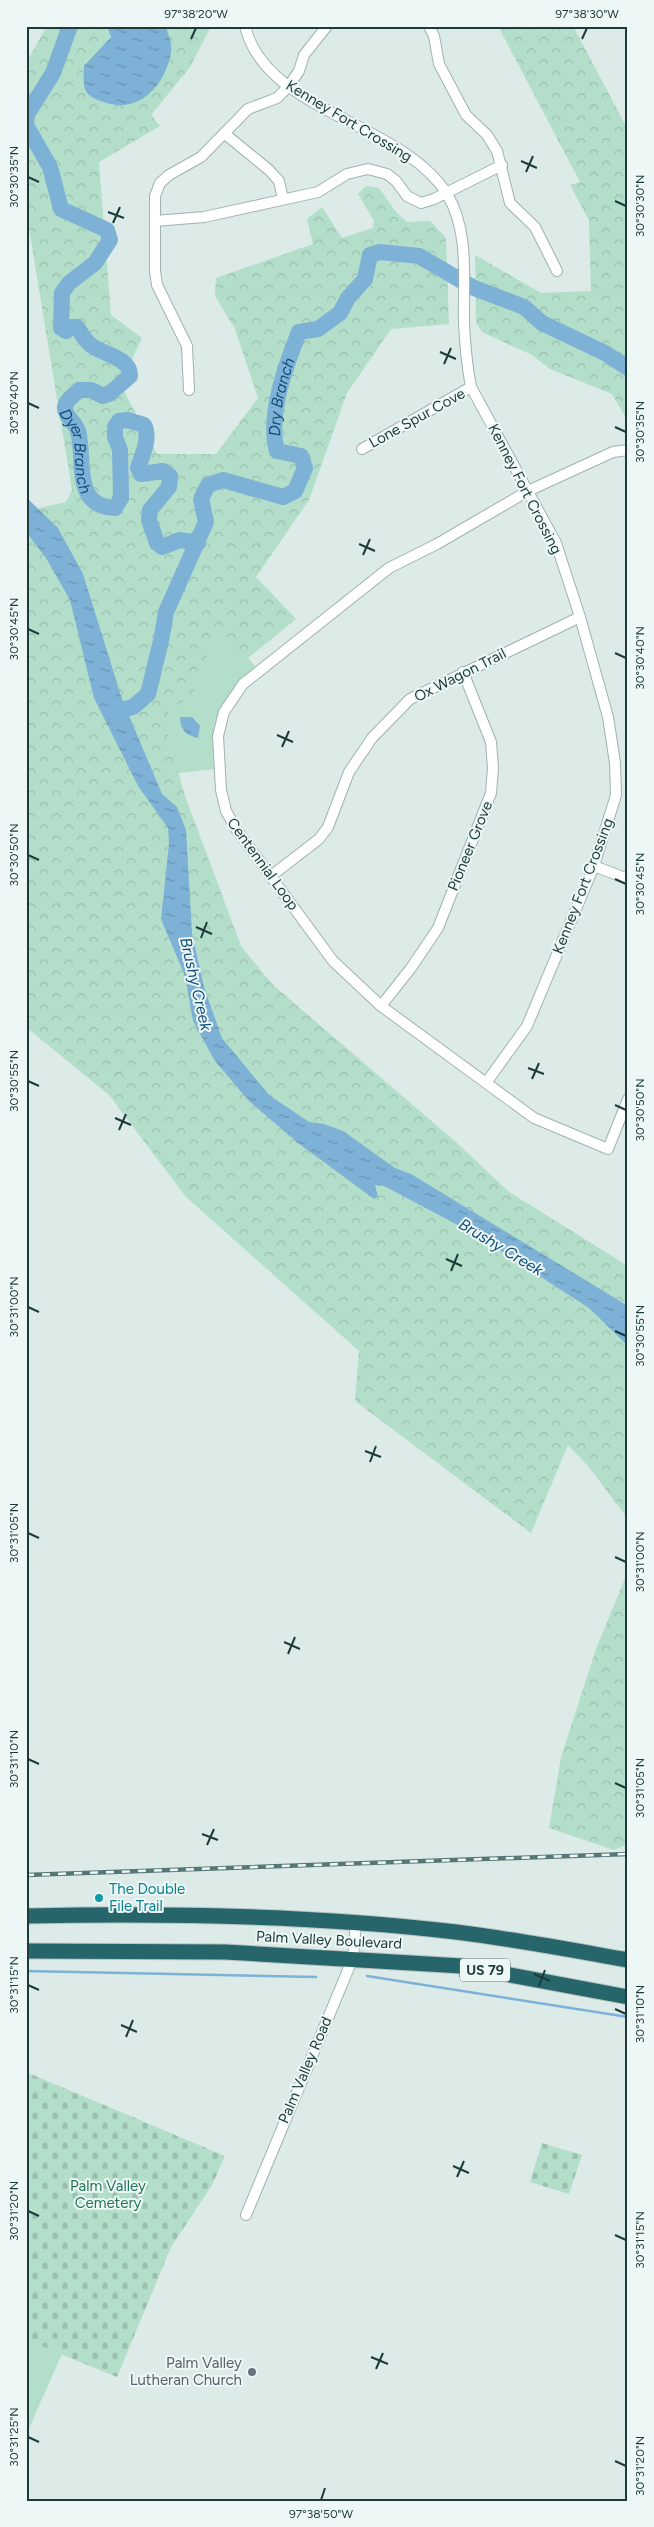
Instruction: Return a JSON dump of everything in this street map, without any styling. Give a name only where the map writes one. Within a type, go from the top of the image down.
[{"type":"highway","name":"Palm Valley Boulevard","points":[[26,1916],[131,1914],[356,1923],[456,1932],[628,1960]]},
{"type":"highway","name":"Palm Valley Boulevard","points":[[26,1951],[194,1951],[353,1958],[462,1966],[628,1997]]},
{"type":"street","name":"Kenney Fort Crossing","points":[[245,26],[261,60],[288,87],[393,146],[422,165],[446,193],[457,214],[463,252],[466,362],[471,387],[556,543],[580,617],[608,718],[615,763],[616,795],[594,866],[527,1026],[486,1083]]},
{"type":"street","points":[[189,390],[187,346],[157,285],[155,271],[155,196],[160,183],[169,175],[200,158],[248,109],[277,98],[288,87],[299,71],[304,55],[327,26]]},
{"type":"street","points":[[430,26],[434,36],[439,64],[466,115],[487,135],[497,151],[510,203],[536,227],[558,271]]},
{"type":"street","points":[[225,134],[279,181],[283,199]]},
{"type":"street","points":[[155,221],[204,217],[318,192],[347,174],[368,169],[387,174],[414,201],[428,202],[502,165]]},
{"type":"street","name":"Lone Spur Cove","points":[[362,449],[471,387]]},
{"type":"street","name":"Centennial Loop","points":[[628,450],[613,452],[528,491],[437,544],[389,568],[243,684],[224,712],[218,736],[221,790],[226,811],[236,829],[333,961],[381,1006],[534,1118],[608,1149],[628,1099]]},
{"type":"street","name":"Ox Wagon Trail","points":[[271,876],[308,849],[328,827],[349,772],[372,738],[410,699],[580,617]]},
{"type":"street","name":"Pioneer Grove","points":[[381,1006],[411,968],[438,928],[491,793],[493,768],[491,742],[463,672]]},
{"type":"street","points":[[594,866],[628,879]]},
{"type":"street","name":"Palm Valley Road","points":[[246,2215],[353,1958],[356,1923]]},
{"type":"green space","points":[[47,26],[107,26],[111,37],[104,45],[172,51],[166,26],[211,26],[190,67],[151,115],[160,126],[99,162],[111,315],[142,338],[129,366],[123,389],[157,454],[216,454],[258,398],[235,329],[215,296],[216,278],[313,244],[307,219],[322,207],[342,238],[373,228],[374,221],[358,194],[366,186],[379,188],[397,213],[407,222],[430,221],[446,238],[449,324],[391,329],[347,393],[309,500],[256,577],[296,619],[248,658],[221,636],[196,694],[165,724],[185,796],[241,946],[272,984],[457,1143],[509,1192],[628,1266],[628,1519],[588,1466],[568,1445],[531,1533],[355,1401],[359,1351],[186,1197],[109,1095],[26,1027],[26,502],[35,509],[66,502],[72,490],[26,210],[26,63]]},
{"type":"green space","points":[[498,26],[573,26],[628,130],[628,421],[612,394],[550,369],[532,355],[482,332],[476,322],[475,255],[541,293],[591,291],[589,220],[570,185],[580,182]]},
{"type":"green space","points":[[221,635],[256,667],[232,691],[224,701],[219,712],[215,723],[214,769],[178,773],[165,724],[169,710],[196,694],[192,679]]},
{"type":"green space","points":[[628,1571],[628,1844],[614,1850],[549,1828],[561,1757],[596,1649]]},
{"type":"green space","name":"Palm Valley Cemetery","points":[[26,2072],[225,2156],[212,2185],[171,2247],[117,2377],[26,2340]]},
{"type":"green space","points":[[542,2143],[582,2155],[569,2194],[530,2182]]},
{"type":"green space","points":[[26,2340],[62,2354],[26,2435]]},
{"type":"water","points":[[107,26],[166,26],[171,47],[168,65],[156,86],[139,101],[117,105],[90,96],[85,89],[84,66],[111,37]]},
{"type":"water","name":"Brushy Creek","points":[[26,497],[58,528],[83,574],[122,699],[162,794],[177,807],[186,830],[192,933],[204,987],[222,1038],[269,1095],[309,1122],[324,1124],[343,1131],[395,1168],[411,1174],[628,1306],[628,1346],[589,1308],[473,1233],[384,1186],[375,1185],[378,1197],[374,1199],[298,1143],[249,1101],[215,1061],[193,1021],[185,976],[161,919],[169,844],[168,828],[138,786],[94,698],[70,600],[46,558],[26,532]]},
{"type":"water","points":[[180,717],[192,717],[200,726],[198,738],[190,736],[185,731],[181,725]]},
{"type":"waterway","name":"Dyer Branch","points":[[26,116],[53,73],[70,26]]},
{"type":"waterway","name":"Dyer Branch","points":[[26,121],[27,127],[50,167],[61,209],[107,230],[110,240],[95,263],[69,283],[62,293],[61,328],[66,331],[72,327],[77,327],[92,346],[116,357],[126,365],[130,376],[109,394],[103,396],[91,390],[79,390],[66,404],[66,413],[78,431],[86,490],[92,499],[101,505],[115,508],[121,498],[120,450],[115,437],[115,427],[119,421],[127,420],[144,425],[147,435],[144,452],[138,468],[141,474],[163,471],[170,476],[169,487],[150,510],[149,520],[157,543],[162,547],[180,540],[198,543]]},
{"type":"waterway","name":"Dry Branch","points":[[113,712],[133,707],[148,694],[166,612],[206,522],[201,499],[208,485],[223,480],[283,497],[295,491],[305,468],[301,456],[277,451],[275,437],[276,407],[284,375],[299,332],[318,329],[340,313],[348,298],[365,279],[370,255],[380,252],[419,256],[474,288],[524,307],[542,323],[605,353],[628,368]]},
{"type":"waterway","points":[[26,1971],[316,1977]]},
{"type":"waterway","points":[[367,1976],[628,2017]]},
{"type":"railway","points":[[26,1875],[628,1854]]},
{"type":"place","name":"The Double File Trail","points":[[99,1898]]},
{"type":"place","name":"Palm Valley Lutheran Church","points":[[252,2372]]}]
